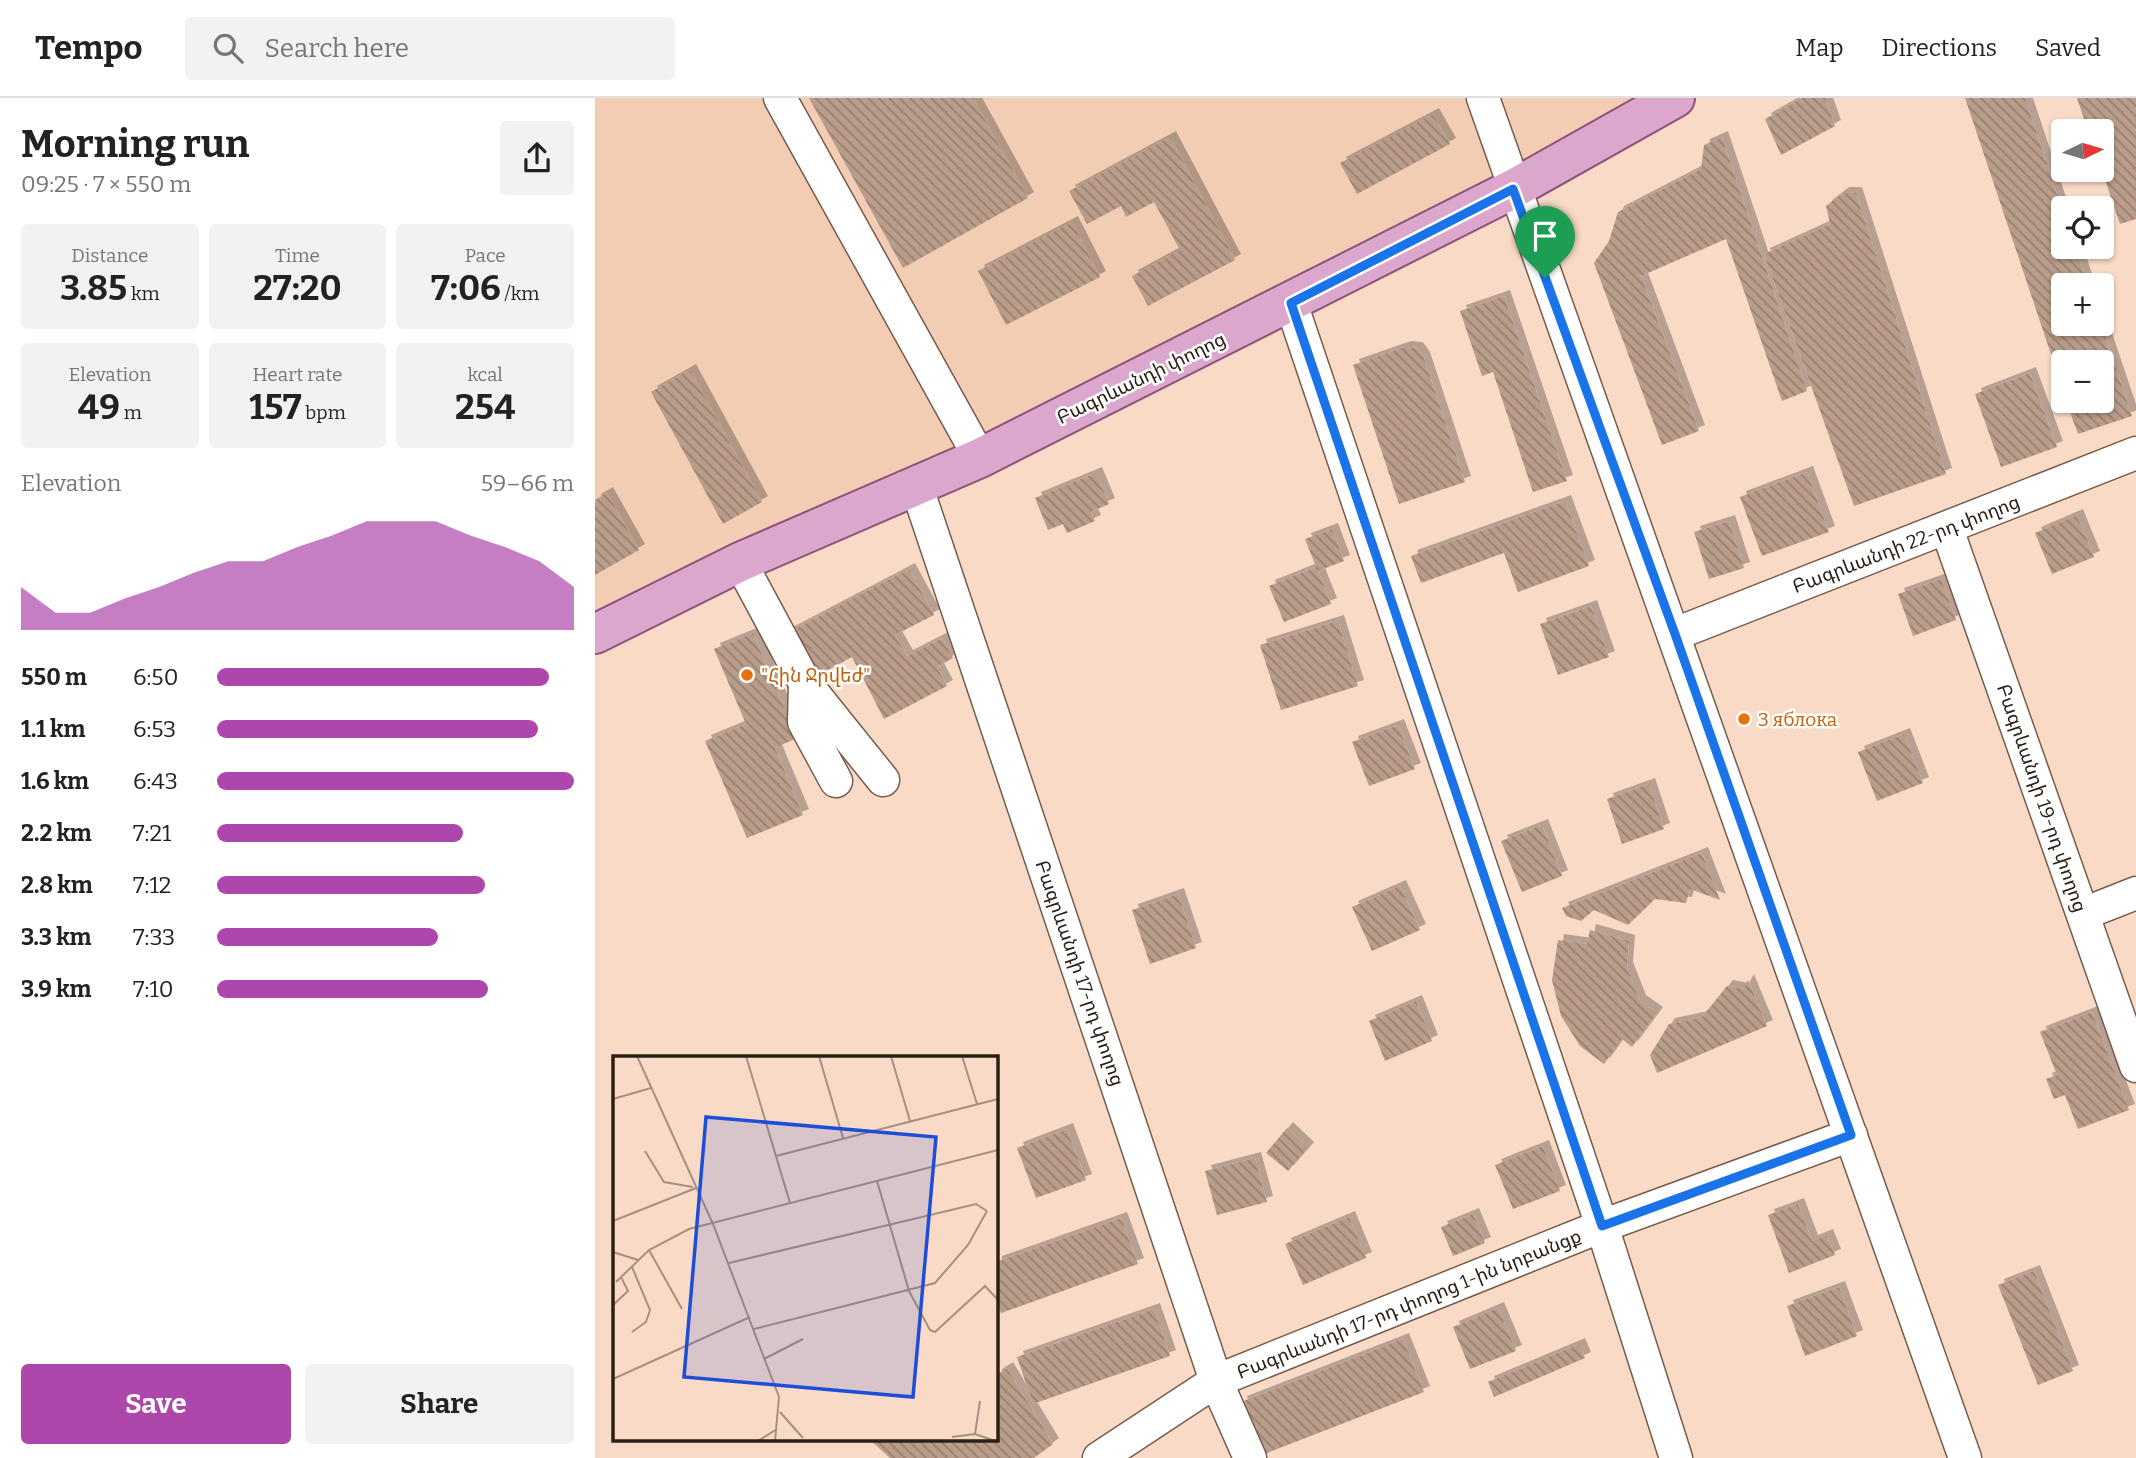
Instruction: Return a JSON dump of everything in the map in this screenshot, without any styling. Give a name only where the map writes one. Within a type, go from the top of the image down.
[{"type":"main road","name":"Բագրևանդի փողոց","points":[[595,634],[740,562],[980,458],[1513,189],[1675,98]]},
{"type":"street","points":[[780,98],[980,458]]},
{"type":"street","points":[[1483,98],[1513,189],[1675,634],[1965,1458]]},
{"type":"street","points":[[1291,303],[1602,1226],[1676,1458]]},
{"type":"street","name":"Բագրևանդի 22-րդ փողոց","points":[[1675,634],[2136,453]]},
{"type":"street","name":"Բագրևանդի 17-րդ փողոց","points":[[916,485],[1216,1381],[1250,1458]]},
{"type":"street","name":"Բագրևանդի 19-րդ փողոց","points":[[1947,529],[2136,1066]]},
{"type":"street","points":[[740,562],[805,683],[883,780]]},
{"type":"street","points":[[805,683],[804,722],[836,781]]},
{"type":"street","points":[[2083,914],[2136,893]]},
{"type":"street","name":"Բագրևանդի 17-րդ փողոց 1-ին նրբանցք","points":[[1099,1458],[1216,1381],[1602,1226],[1851,1135]]},
{"type":"shaded area","points":[[595,98],[1642,98],[1554,149],[595,630]]},
{"type":"building","points":[[809,98],[973,98],[1028,198],[903,268]]},
{"type":"building","points":[[1802,98],[1825,98],[1835,126],[1781,155],[1765,119]]},
{"type":"building","points":[[1965,98],[2025,98],[2058,196],[2051,196],[2051,259],[2079,259],[2084,273],[2051,273],[2051,336],[2105,336],[2110,350],[2051,350],[2051,354]]},
{"type":"building","points":[[2077,98],[2136,98],[2136,219],[2120,224],[2114,206],[2114,196],[2110,196],[2106,182],[2114,182],[2114,119],[2084,119]]},
{"type":"building","points":[[1433,114],[1450,144],[1357,194],[1340,163]]},
{"type":"building","points":[[1170,137],[1235,260],[1148,306],[1132,276],[1180,250],[1154,202],[1126,217],[1121,206],[1087,224],[1069,191]]},
{"type":"building","points":[[1722,137],[1807,391],[1782,401],[1726,239],[1641,276],[1699,431],[1662,445],[1594,263],[1609,241],[1618,212],[1701,169],[1704,145]]},
{"type":"building","points":[[1843,193],[1856,193],[1946,474],[1854,506],[1764,254],[1830,224],[1826,206]]},
{"type":"building","points":[[1072,222],[1100,277],[1006,325],[978,271]]},
{"type":"building","points":[[1504,296],[1567,481],[1533,492],[1493,372],[1482,376],[1460,311]]},
{"type":"building","points":[[1405,347],[1417,348],[1424,358],[1465,482],[1399,504],[1353,365]]},
{"type":"building","points":[[2114,363],[2132,416],[2078,434],[2070,413],[2114,413]]},
{"type":"building","points":[[690,370],[762,502],[723,524],[651,392]]},
{"type":"building","points":[[2030,373],[2057,447],[2001,467],[1975,394]]},
{"type":"building","points":[[1807,472],[1829,532],[1762,556],[1740,497]]},
{"type":"building","points":[[1096,473],[1109,504],[1091,512],[1095,521],[1067,533],[1063,524],[1048,530],[1035,498]]},
{"type":"building","points":[[607,493],[639,550],[595,575],[595,500]]},
{"type":"building","points":[[1565,501],[1589,566],[1518,592],[1504,553],[1421,583],[1411,556]]},
{"type":"building","points":[[2077,515],[2094,557],[2052,574],[2035,533]]},
{"type":"building","points":[[1729,521],[1744,568],[1709,579],[1694,532]]},
{"type":"building","points":[[1332,529],[1344,561],[1318,571],[1331,604],[1284,622],[1269,586],[1316,567],[1305,539]]},
{"type":"building","points":[[909,569],[934,615],[895,635],[907,656],[942,638],[953,658],[937,667],[947,686],[884,719],[852,657],[810,680],[785,634]]},
{"type":"building","points":[[1941,579],[1956,620],[1913,636],[1898,594]]},
{"type":"building","points":[[1591,606],[1609,657],[1558,675],[1540,624]]},
{"type":"building","points":[[1338,621],[1358,686],[1281,710],[1260,645]]},
{"type":"building","points":[[753,633],[797,738],[775,748],[803,815],[747,838],[705,741],[746,724],[714,649]]},
{"type":"building","points":[[1398,725],[1415,769],[1369,786],[1352,742]]},
{"type":"building","points":[[1904,734],[1923,783],[1877,801],[1858,752]]},
{"type":"building","points":[[1649,784],[1664,829],[1622,844],[1607,799]]},
{"type":"building","points":[[1542,825],[1562,876],[1522,892],[1501,841]]},
{"type":"building","points":[[1702,853],[1720,900],[1690,889],[1686,903],[1655,899],[1628,925],[1594,910],[1581,921],[1566,916],[1562,908]]},
{"type":"building","points":[[1400,886],[1420,930],[1372,951],[1352,907]]},
{"type":"building","points":[[1178,894],[1196,948],[1150,964],[1132,910]]},
{"type":"building","points":[[1590,930],[1629,941],[1627,968],[1640,1001],[1657,1013],[1632,1047],[1622,1039],[1604,1064],[1580,1046],[1561,1016],[1552,980],[1558,940],[1587,944]]},
{"type":"building","points":[[1748,980],[1767,1026],[1657,1073],[1650,1055],[1669,1024],[1702,1017],[1727,986],[1743,989]]},
{"type":"building","points":[[1416,1001],[1432,1041],[1385,1061],[1369,1021]]},
{"type":"building","points":[[2092,1012],[2129,1110],[2078,1129],[2065,1095],[2054,1099],[2046,1079],[2057,1075],[2040,1032]]},
{"type":"building","points":[[1287,1128],[1308,1148],[1288,1171],[1266,1153]]},
{"type":"building","points":[[1067,1129],[1086,1180],[1036,1198],[1017,1148]]},
{"type":"building","points":[[1543,1146],[1560,1191],[1513,1209],[1495,1165]]},
{"type":"building","points":[[1255,1158],[1267,1202],[1217,1215],[1205,1171]]},
{"type":"building","points":[[1798,1204],[1812,1241],[1827,1235],[1835,1255],[1789,1273],[1768,1215]]},
{"type":"building","points":[[1473,1214],[1485,1243],[1453,1256],[1441,1227]]},
{"type":"building","points":[[1349,1217],[1366,1258],[1303,1285],[1285,1244]]},
{"type":"building","points":[[1121,1218],[1138,1264],[1001,1313],[997,1301],[997,1262]]},
{"type":"building","points":[[2034,1271],[2073,1371],[2038,1385],[1998,1285]]},
{"type":"building","points":[[1839,1287],[1857,1336],[1805,1356],[1787,1306]]},
{"type":"building","points":[[1498,1308],[1516,1351],[1470,1369],[1453,1327]]},
{"type":"building","points":[[1154,1309],[1170,1356],[1033,1404],[1017,1357]]},
{"type":"building","points":[[1403,1339],[1424,1392],[1262,1455],[1241,1402]]},
{"type":"building","points":[[1579,1344],[1585,1358],[1494,1397],[1488,1382]]},
{"type":"building","points":[[1007,1368],[1053,1444],[1034,1458],[890,1458],[870,1440],[997,1440],[997,1374]]},
{"type":"place","name":"\"Հին Ջրվեժ\"","points":[[747,675]]},
{"type":"place","name":"3 яблока","points":[[1744,719]]},
{"type":"route","points":[[1513,189],[1545,278],[1675,634],[1851,1135],[1602,1226],[1291,303],[1513,189]]}]
